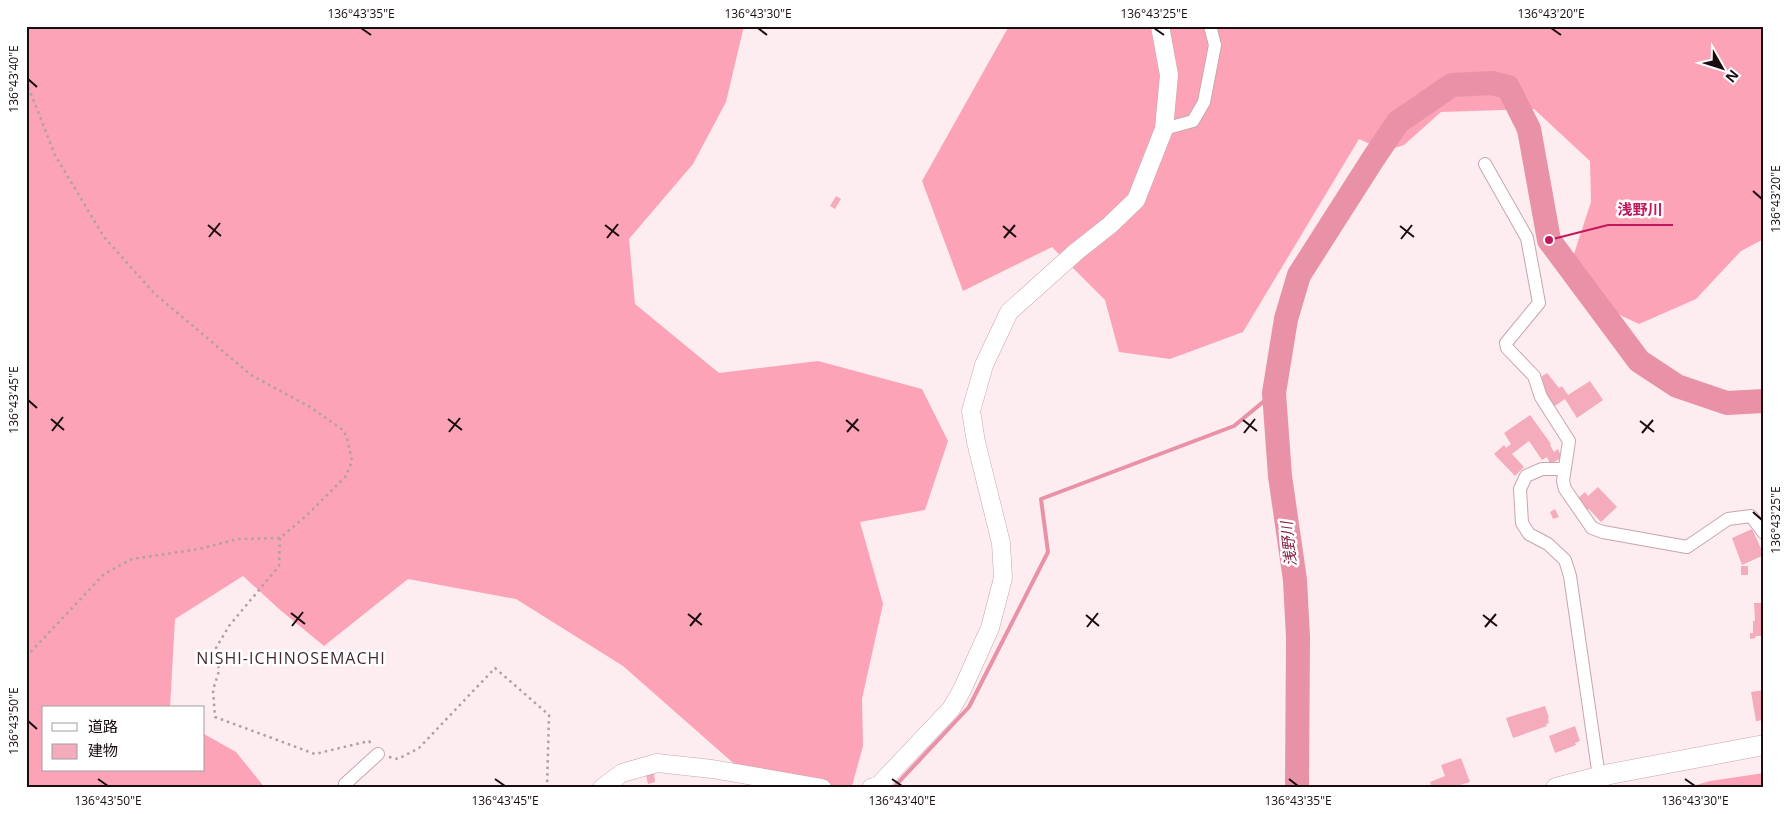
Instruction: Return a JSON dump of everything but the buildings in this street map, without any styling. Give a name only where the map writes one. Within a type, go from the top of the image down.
[{"type":"main road","points":[[1556,788],[1598,777],[1764,745]]},
{"type":"street","points":[[871,788],[878,786],[951,709],[962,690],[990,628],[1003,578],[1001,543],[976,442],[971,411],[984,365],[1009,312],[1077,251],[1110,225],[1136,200],[1164,129],[1169,75],[1160,26]]},
{"type":"street","points":[[1164,129],[1192,122],[1204,102],[1215,45],[1210,26]]},
{"type":"street","points":[[1484,164],[1527,238],[1539,303],[1506,343],[1507,348],[1534,376],[1541,397],[1569,441],[1563,481],[1565,489],[1592,528],[1603,532],[1687,547],[1728,519],[1751,516],[1764,533]]},
{"type":"street","points":[[1565,469],[1542,469],[1526,476],[1520,489],[1522,523],[1529,534],[1548,544],[1565,560],[1570,576],[1598,777]]},
{"type":"street","points":[[344,788],[345,784],[378,754]]},
{"type":"street","points":[[602,788],[622,773],[657,763],[712,769],[822,788]]},
{"type":"path","points":[[26,82],[56,155],[104,237],[155,294],[251,375],[310,407],[343,430],[347,438],[352,462],[346,476],[306,516],[280,538],[238,539],[199,549],[132,560],[104,574],[26,656]]},
{"type":"path","points":[[280,538],[279,566],[229,626],[216,648],[219,671],[213,690],[216,717],[315,754],[369,741],[378,754],[398,759],[419,748],[495,668],[549,715],[547,788]]},
{"type":"shaded area","points":[[26,26],[744,26],[726,102],[693,164],[629,239],[635,304],[719,373],[818,361],[922,389],[948,441],[925,510],[860,522],[883,604],[862,699],[863,746],[851,788],[765,788],[740,769],[623,666],[516,599],[408,579],[324,646],[243,576],[175,619],[170,706],[42,706],[42,772],[205,772],[205,735],[236,752],[265,788],[26,788]]},
{"type":"shaded area","points":[[1009,26],[1764,26],[1764,239],[1741,251],[1696,299],[1639,324],[1603,307],[1570,266],[1591,202],[1590,161],[1534,109],[1441,112],[1404,145],[1385,151],[1359,139],[1243,332],[1170,359],[1119,352],[1105,300],[1052,247],[963,291],[922,181]]},
{"type":"shaded area","points":[[1764,773],[1764,788],[1686,788],[1710,781]]},
{"type":"waterway","name":"浅野川","points":[[1297,788],[1298,637],[1295,580],[1280,476],[1274,393],[1286,319],[1299,275],[1398,122],[1452,85],[1492,83],[1508,87],[1529,129],[1549,240],[1639,361],[1677,386],[1727,403],[1764,401]]},
{"type":"waterway","points":[[896,785],[969,707],[1048,552],[1041,499],[1234,426],[1274,393]]},
{"type":"place","name":"浅野川","points":[[1549,240]]},
{"type":"district","name":"NISHI-ICHINOSEMACHI","points":[[291,658]]}]
